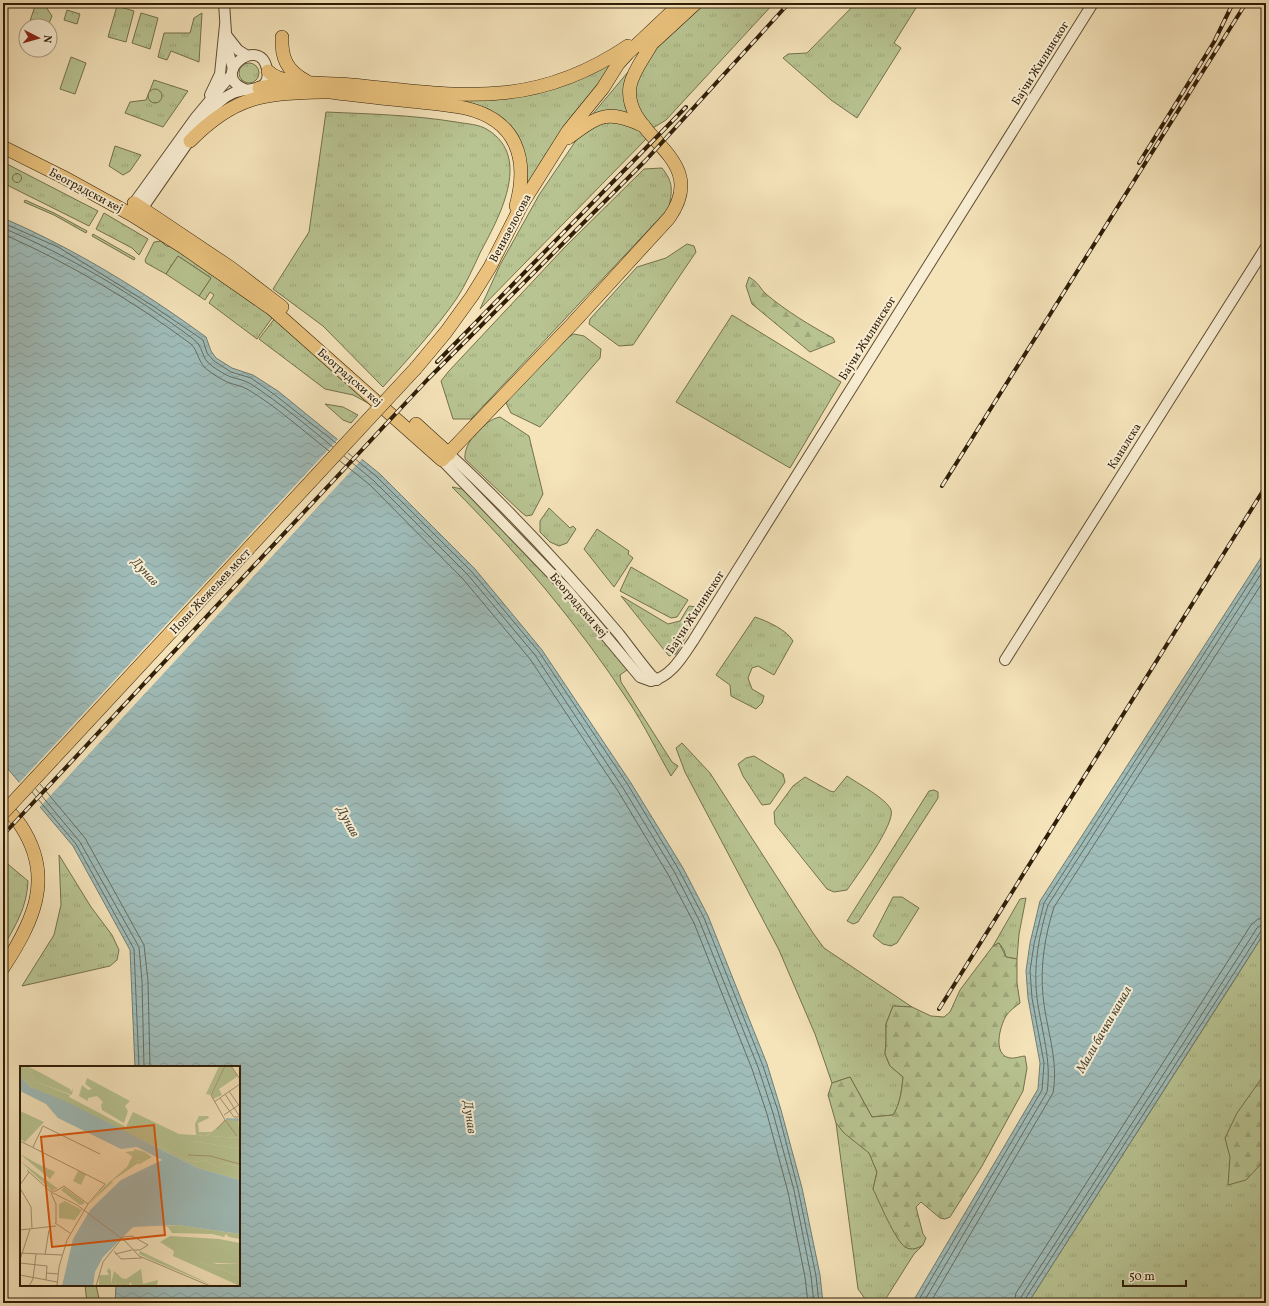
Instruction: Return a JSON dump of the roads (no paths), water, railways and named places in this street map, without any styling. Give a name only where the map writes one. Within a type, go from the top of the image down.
[{"type":"main road","name":"Венизелосова","points":[[604,88],[618,64],[651,30],[681,3]]},
{"type":"main road","name":"Венизелосова","points":[[416,368],[464,308],[490,267],[522,204],[576,120],[604,88],[696,3]]},
{"type":"main road","points":[[268,71],[276,78],[307,82],[470,96],[505,94],[561,81],[587,71],[604,62],[651,30]]},
{"type":"main road","points":[[282,37],[283,53],[286,62],[294,75],[307,82]]},
{"type":"main road","points":[[445,457],[573,323],[673,211],[680,189],[679,173],[673,159],[645,127],[635,113],[631,102],[630,86],[634,74],[651,45]]},
{"type":"main road","points":[[253,89],[273,86],[465,108],[490,117],[510,134],[518,149],[522,166],[518,198],[510,229]]},
{"type":"main road","points":[[190,140],[220,114],[256,98],[277,93],[323,92]]},
{"type":"main road","points":[[559,145],[592,121],[609,116],[627,119],[645,127]]},
{"type":"main road","name":"Београдски кеј","points":[[3,147],[63,177],[136,209],[183,248],[272,309],[445,457]]},
{"type":"main road","name":"Нови Жежељев мост","points":[[3,814],[416,368]]},
{"type":"main road","points":[[3,805],[20,824],[28,839],[33,853],[38,879],[37,895],[32,916],[22,938],[3,968]]},
{"type":"street","points":[[224,3],[227,47],[237,85],[253,89]]},
{"type":"street","name":"Бајчи Жилинског","points":[[643,674],[644,680],[657,680],[664,677],[679,662],[1093,3]]},
{"type":"street","points":[[136,209],[216,104],[232,94],[253,89],[266,80],[268,71],[260,58],[246,55],[238,50],[225,30]]},
{"type":"street","points":[[202,109],[220,74],[225,30]]},
{"type":"street","points":[[136,209],[202,109],[233,71],[240,58],[246,55]]},
{"type":"street","name":"Каналска","points":[[1005,660],[1266,247]]},
{"type":"street","name":"Београдски кеј","points":[[445,457],[643,674]]},
{"type":"water","name":"Дунав","points":[[3,218],[56,243],[133,287],[206,337],[211,351],[216,358],[232,368],[253,375],[278,391],[380,474],[475,569],[542,650],[631,783],[683,868],[708,916],[767,1064],[781,1110],[802,1188],[820,1275],[823,1303],[115,1303],[116,1286],[240,1286],[240,1066],[135,1066],[130,950],[73,846],[3,763]]},
{"type":"water","name":"Мали бачки канал","points":[[1266,550],[1266,930],[1028,1303],[912,1303],[1038,1089],[1040,1063],[1028,998],[1026,971],[1030,943],[1040,901]]},
{"type":"railway","points":[[3,835],[428,379],[646,160],[789,3]]},
{"type":"railway","points":[[1139,163],[1214,42],[1233,3]]},
{"type":"railway","points":[[942,486],[1246,3]]},
{"type":"railway","points":[[437,362],[686,107]]},
{"type":"railway","points":[[939,1009],[1266,486]]}]
